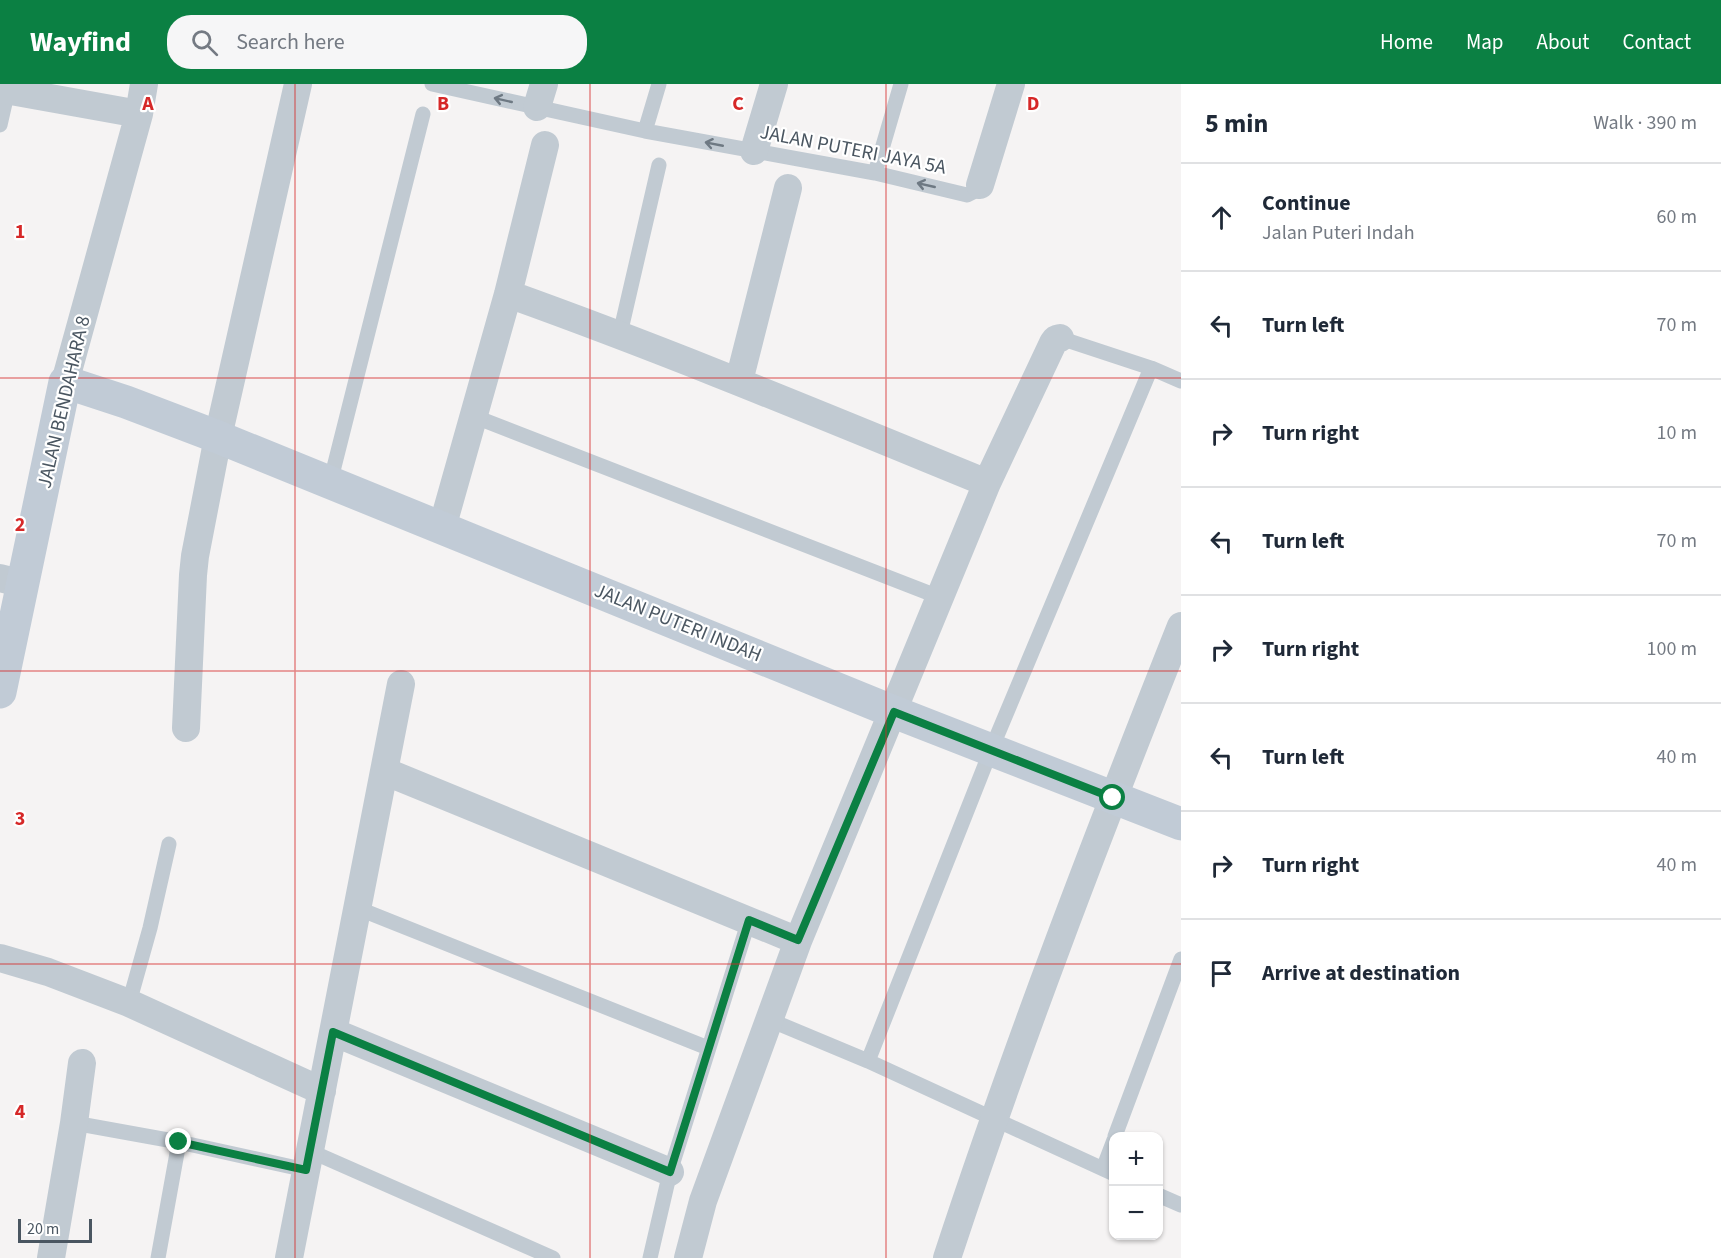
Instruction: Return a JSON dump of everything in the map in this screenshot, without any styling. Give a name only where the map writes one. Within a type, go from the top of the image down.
[{"type":"street","name":"JALAN BENDAHARA 8","points":[[0,692],[12,581],[140,114],[144,84]]},
{"type":"street","points":[[186,728],[193,575],[218,437],[298,84]]},
{"type":"street","points":[[754,151],[774,84]]},
{"type":"street","points":[[980,184],[1011,84]]},
{"type":"street","points":[[4,90],[140,114]]},
{"type":"street","points":[[442,528],[508,294],[545,145]]},
{"type":"street","points":[[739,381],[788,188]]},
{"type":"street","points":[[508,294],[620,334],[987,483]]},
{"type":"street","points":[[688,1258],[703,1201],[798,940],[987,483],[1053,343],[1060,338]]},
{"type":"street","name":"JALAN PUTERI INDAH","points":[[65,382],[126,402],[218,437],[894,712],[1181,824]]},
{"type":"street","points":[[946,1258],[993,1119],[1113,798],[1181,626]]},
{"type":"street","points":[[289,1258],[401,684]]},
{"type":"street","points":[[384,771],[798,940]]},
{"type":"street","points":[[4,958],[129,1003],[322,1091]]},
{"type":"street","points":[[333,1032],[670,1172]]},
{"type":"street","points":[[51,1258],[82,1063]]},
{"type":"lane","name":"JALAN PUTERI JAYA 5A","points":[[432,84],[541,96],[645,131],[875,173],[967,195],[975,191],[980,184]]},
{"type":"lane","points":[[645,131],[659,84]]},
{"type":"lane","points":[[875,173],[901,84]]},
{"type":"lane","points":[[0,125],[4,90]]},
{"type":"lane","points":[[330,483],[423,114]]},
{"type":"lane","points":[[620,334],[659,165]]},
{"type":"lane","points":[[1060,338],[1151,368],[1181,381]]},
{"type":"lane","points":[[868,1061],[991,750],[1151,368]]},
{"type":"lane","points":[[473,416],[939,597]]},
{"type":"lane","points":[[129,1003],[150,928],[169,844]]},
{"type":"lane","points":[[357,908],[708,1048]]},
{"type":"lane","points":[[650,1258],[670,1172],[749,920]]},
{"type":"lane","points":[[1116,1132],[1181,959]]},
{"type":"lane","points":[[770,1020],[868,1061],[1108,1171]]},
{"type":"lane","points":[[74,1123],[179,1142],[308,1160],[553,1258]]},
{"type":"lane","points":[[158,1258],[179,1142]]},
{"type":"lane","points":[[1163,1197],[1181,1205]]},
{"type":"route","points":[[179,1142],[306,1170],[333,1032],[670,1172],[749,920],[798,940],[894,712],[1113,798]]}]
